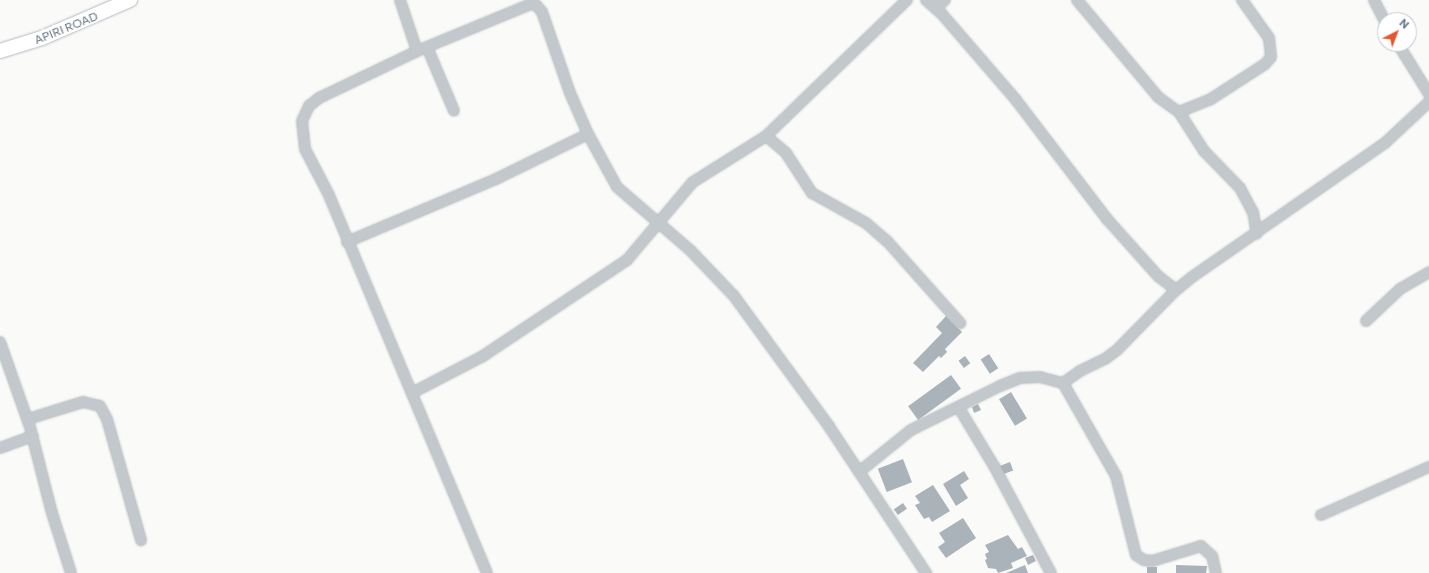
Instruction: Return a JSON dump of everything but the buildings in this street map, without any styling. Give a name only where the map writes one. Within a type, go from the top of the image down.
[{"type":"street","name":"APIRI ROAD","points":[[0,52],[42,38],[130,0]]},
{"type":"street","points":[[400,0],[417,51]]},
{"type":"street","points":[[412,392],[483,356],[613,271],[638,248],[657,222],[693,182],[766,136],[907,0]]},
{"type":"street","points":[[926,0],[935,8],[1016,100],[1107,219],[1158,276],[1176,290]]},
{"type":"street","points":[[935,8],[945,0]]},
{"type":"street","points":[[1077,0],[1158,97],[1179,112],[1204,150],[1247,198],[1253,212],[1257,234]]},
{"type":"street","points":[[1179,112],[1210,99],[1271,57],[1269,38],[1242,0]]},
{"type":"street","points":[[1374,0],[1380,12]]},
{"type":"street","points":[[487,573],[412,392],[347,242],[329,195],[305,149],[302,132],[304,114],[309,106],[319,98],[427,46],[526,5],[536,5],[542,12],[558,64],[588,134],[617,187],[690,250],[734,296],[859,472],[926,573]]},
{"type":"street","points":[[427,46],[454,111]]},
{"type":"street","points":[[1403,52],[1429,94]]},
{"type":"street","points":[[1063,383],[1080,370],[1105,359],[1117,350],[1176,290],[1215,260],[1257,234],[1386,143],[1429,102]]},
{"type":"street","points":[[347,242],[481,185],[588,134]]},
{"type":"street","points":[[766,136],[786,153],[812,193],[866,224],[887,241],[960,323]]},
{"type":"street","points":[[1366,320],[1400,289],[1429,272]]},
{"type":"street","points":[[0,342],[28,419],[52,513],[71,573]]},
{"type":"street","points":[[859,472],[912,430],[1020,378],[1040,378],[1063,383],[1116,476],[1136,555],[1144,560],[1152,561],[1201,546],[1212,556],[1216,573]]},
{"type":"street","points":[[28,419],[83,402],[100,406],[107,419],[141,540]]},
{"type":"street","points":[[959,408],[998,472],[1051,573]]},
{"type":"street","points":[[0,448],[33,436]]},
{"type":"street","points":[[1321,515],[1429,467]]}]
